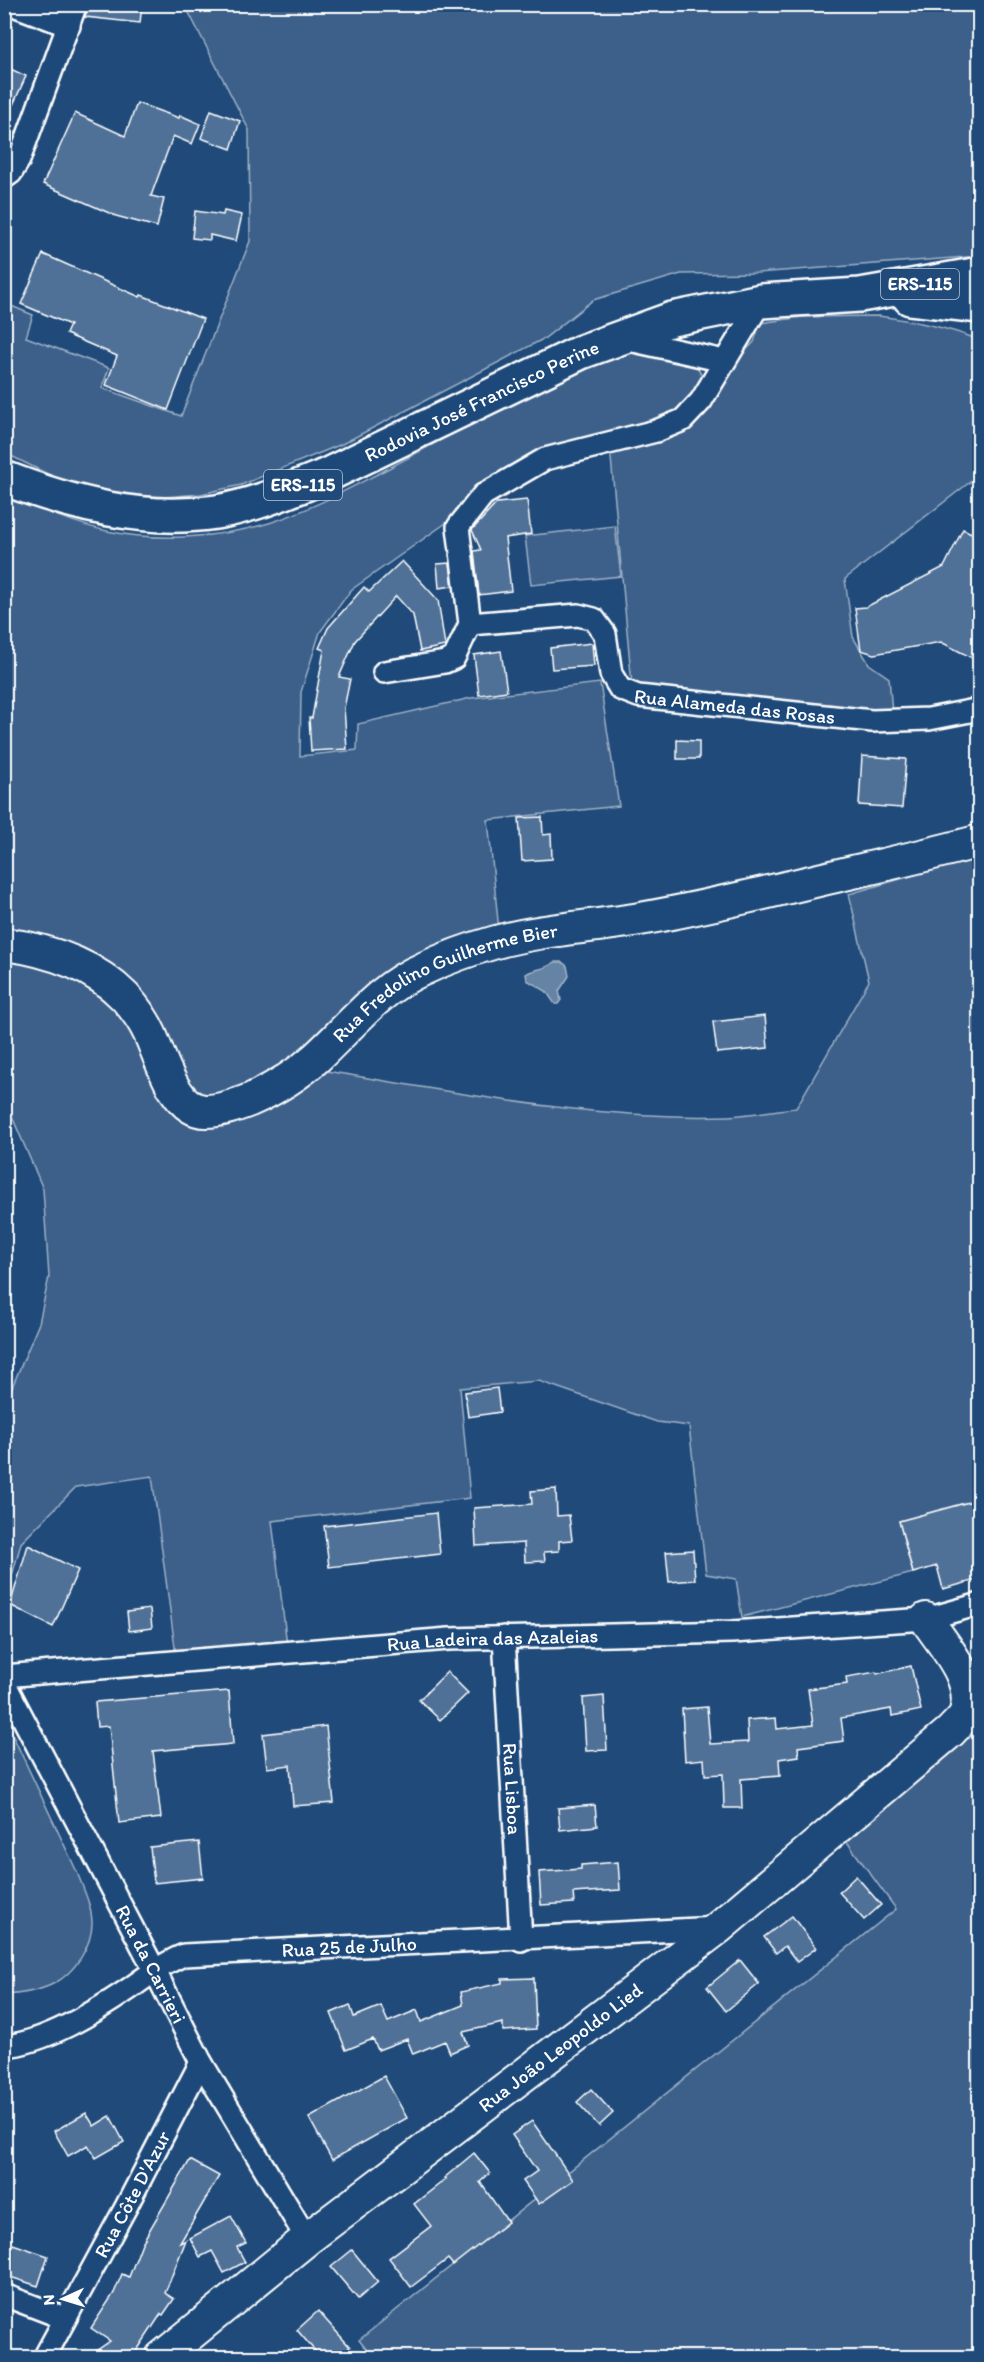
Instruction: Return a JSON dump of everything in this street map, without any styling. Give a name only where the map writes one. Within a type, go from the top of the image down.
[{"type":"main road","name":"Rodovia José Francisco Perine","points":[[4,478],[62,497],[126,512],[171,515],[217,512],[283,493],[325,476],[580,352],[672,319],[761,301],[860,295],[980,274]]},
{"type":"main road","name":"Rodovia José Francisco Perine","points":[[860,295],[946,301],[980,306]]},
{"type":"main road","points":[[946,301],[980,318]]},
{"type":"street","points":[[11,4],[69,26]]},
{"type":"street","points":[[4,178],[11,173],[20,160],[76,4]]},
{"type":"street","points":[[384,672],[445,662],[454,658],[470,624],[458,527],[483,495],[545,459],[656,431],[683,420],[701,401],[761,301]]},
{"type":"street","points":[[617,338],[650,343],[724,362]]},
{"type":"street","name":"Rua Alameda das Rosas","points":[[470,624],[578,615],[594,619],[605,634],[611,674],[620,689],[638,696],[872,721],[928,719],[980,710]]},
{"type":"street","name":"Rua Fredolino Guilherme Bier","points":[[4,944],[41,950],[64,958],[86,967],[107,981],[139,1014],[171,1083],[180,1097],[191,1107],[204,1112],[238,1105],[286,1081],[314,1060],[397,983],[446,959],[498,941],[562,929],[639,919],[721,903],[980,841]]},
{"type":"street","name":"Rua Ladeira das Azaleias","points":[[4,1676],[450,1639],[732,1632],[926,1619],[980,1604]]},
{"type":"street","name":"Rua João Leopoldo Lied","points":[[161,2358],[307,2239],[718,1928],[951,1731],[966,1714],[968,1693],[962,1675],[926,1619]]},
{"type":"street","name":"Rua Lisboa","points":[[504,1637],[521,1940]]},
{"type":"street","name":"Rua da Carrieri","points":[[4,1682],[201,2062],[307,2239]]},
{"type":"street","name":"Rua 25 de Julho","points":[[4,2046],[22,2045],[63,2028],[119,1995],[166,1962],[184,1955],[521,1940],[718,1928]]},
{"type":"street","name":"Rua Côte D'Azur","points":[[45,2358],[64,2318],[126,2207],[201,2062]]},
{"type":"street","points":[[4,2295],[64,2318]]},
{"type":"shaded area","points":[[185,5],[979,5],[979,256],[757,273],[681,274],[593,300],[545,338],[342,444],[241,485],[201,494],[150,498],[102,492],[64,482],[5,453],[4,303],[33,315],[26,337],[109,368],[102,388],[181,416],[250,241],[249,130]]},
{"type":"shaded area","points":[[879,316],[955,331],[979,340],[979,475],[845,579],[853,637],[869,664],[889,678],[892,712],[869,714],[632,685],[610,447],[664,434],[754,342],[760,323],[802,317]]},
{"type":"shaded area","points":[[625,352],[678,360],[698,368],[703,379],[680,413],[477,490],[446,523],[351,590],[320,632],[301,692],[300,756],[357,750],[358,724],[471,698],[600,683],[619,806],[488,820],[499,931],[272,1077],[217,1100],[188,1090],[149,1007],[5,933],[4,495],[81,524],[127,534],[189,537],[250,528],[285,518],[330,498],[569,372]]},
{"type":"shaded area","points":[[615,526],[621,576],[531,585],[525,536]]},
{"type":"shaded area","points":[[979,856],[979,1499],[899,1521],[913,1573],[742,1617],[736,1579],[706,1574],[689,1426],[657,1422],[539,1381],[460,1388],[470,1498],[272,1521],[287,1645],[176,1655],[152,1476],[76,1487],[21,1543],[5,1602],[5,1404],[39,1323],[49,1277],[43,1189],[5,1100],[5,956],[55,968],[83,982],[108,1000],[129,1023],[141,1042],[162,1095],[291,1096],[326,1071],[476,1096],[576,1109],[677,1116],[745,1115],[796,1108],[869,981],[849,894]]},
{"type":"shaded area","points":[[555,962],[562,962],[567,966],[569,976],[559,991],[561,1000],[558,1004],[555,1004],[546,991],[527,980],[526,974]]},
{"type":"shaded area","points":[[5,1719],[77,1872],[88,1902],[92,1930],[86,1948],[76,1965],[62,1978],[37,1990],[5,1995]]},
{"type":"shaded area","points":[[979,1721],[979,2357],[373,2358],[359,2340],[896,1909],[845,1839],[971,1723]]},
{"type":"building","points":[[88,4],[142,4],[140,23],[85,17]]},
{"type":"building","points":[[4,66],[26,76],[4,125]]},
{"type":"building","points":[[137,103],[179,118],[180,115],[200,124],[192,144],[173,136],[151,196],[164,199],[157,227],[116,216],[43,184],[75,113],[125,136]]},
{"type":"building","points":[[211,110],[240,121],[231,149],[201,138]]},
{"type":"building","points":[[195,211],[223,215],[224,211],[242,215],[236,241],[210,235],[210,240],[192,238]]},
{"type":"building","points":[[43,254],[140,297],[141,295],[203,319],[168,410],[106,385],[117,356],[66,334],[70,325],[21,304]]},
{"type":"building","points":[[527,500],[531,534],[505,538],[511,591],[479,595],[474,551],[481,550],[472,530],[497,503]]},
{"type":"building","points":[[963,529],[980,537],[980,662],[941,642],[874,654],[861,650],[855,608],[866,607],[944,567]]},
{"type":"building","points":[[402,561],[438,600],[445,646],[420,651],[413,615],[396,596],[355,641],[339,677],[350,679],[344,708],[347,749],[311,751],[309,718],[312,718],[324,650],[319,648],[328,628],[364,587],[369,592]]},
{"type":"building","points":[[450,563],[453,586],[439,588],[437,564]]},
{"type":"building","points":[[592,643],[594,666],[552,669],[550,648]]},
{"type":"building","points":[[501,651],[507,691],[479,695],[474,655]]},
{"type":"building","points":[[677,740],[699,741],[699,759],[677,759]]},
{"type":"building","points":[[862,756],[906,759],[902,808],[859,805]]},
{"type":"building","points":[[542,817],[543,835],[551,834],[552,859],[522,861],[519,818]]},
{"type":"building","points":[[765,1016],[768,1048],[717,1053],[713,1022]]},
{"type":"building","points":[[497,1388],[500,1412],[468,1417],[465,1392]]},
{"type":"building","points":[[556,1489],[557,1516],[569,1515],[572,1540],[559,1541],[559,1551],[544,1552],[545,1561],[525,1562],[524,1543],[476,1546],[474,1508],[532,1504],[531,1491]]},
{"type":"building","points":[[980,1499],[980,1579],[943,1589],[937,1566],[913,1573],[899,1521]]},
{"type":"building","points":[[436,1513],[440,1554],[329,1567],[324,1526]]},
{"type":"building","points":[[28,1545],[78,1570],[53,1627],[10,1605]]},
{"type":"building","points":[[693,1550],[695,1580],[669,1582],[666,1552]]},
{"type":"building","points":[[150,1609],[152,1628],[129,1631],[127,1612]]},
{"type":"building","points":[[911,1666],[921,1710],[892,1716],[891,1709],[841,1718],[844,1741],[798,1747],[799,1756],[779,1759],[780,1776],[741,1779],[742,1808],[724,1808],[723,1774],[705,1775],[704,1759],[685,1761],[682,1709],[707,1707],[710,1744],[748,1742],[747,1720],[776,1718],[777,1729],[813,1725],[808,1689],[847,1684],[846,1677],[876,1672],[877,1674]]},
{"type":"building","points":[[447,1672],[468,1693],[440,1720],[419,1700]]},
{"type":"building","points":[[229,1691],[233,1744],[153,1751],[161,1818],[119,1823],[109,1726],[97,1727],[95,1702]]},
{"type":"building","points":[[604,1696],[607,1750],[586,1751],[583,1698]]},
{"type":"building","points":[[326,1726],[334,1803],[293,1806],[290,1765],[267,1768],[263,1734]]},
{"type":"building","points":[[595,1805],[597,1826],[560,1830],[558,1808]]},
{"type":"building","points":[[199,1842],[203,1878],[154,1883],[150,1847]]},
{"type":"building","points":[[618,1862],[620,1890],[573,1893],[574,1903],[541,1905],[539,1872],[581,1869],[581,1865]]},
{"type":"building","points":[[856,1876],[881,1905],[864,1920],[839,1892]]},
{"type":"building","points":[[792,1916],[816,1948],[797,1962],[785,1946],[776,1953],[764,1937]]},
{"type":"building","points":[[740,1960],[759,1984],[726,2011],[707,1987]]},
{"type":"building","points":[[534,1978],[536,2029],[503,2031],[503,2023],[463,2032],[468,2045],[450,2053],[445,2041],[413,2054],[407,2039],[378,2050],[373,2039],[346,2050],[331,2013],[350,2005],[354,2017],[381,2006],[388,2022],[417,2010],[421,2022],[463,2005],[461,1992],[502,1983],[502,1979]]},
{"type":"building","points":[[384,2076],[407,2118],[332,2160],[309,2118]]},
{"type":"building","points":[[591,2089],[613,2113],[599,2126],[577,2102]]},
{"type":"building","points":[[86,2113],[94,2126],[110,2116],[124,2142],[96,2158],[88,2145],[68,2156],[54,2131]]},
{"type":"building","points":[[532,2121],[573,2180],[539,2204],[523,2181],[537,2171],[512,2135]]},
{"type":"building","points":[[474,2153],[490,2173],[480,2182],[508,2222],[453,2265],[448,2259],[411,2287],[389,2258],[431,2226],[414,2204]]},
{"type":"building","points":[[190,2160],[219,2176],[180,2243],[186,2240],[165,2293],[174,2299],[163,2315],[161,2314],[132,2358],[86,2358],[110,2341],[91,2328],[114,2293],[122,2274],[129,2277],[142,2243]]},
{"type":"building","points":[[231,2216],[246,2243],[237,2247],[245,2262],[224,2273],[212,2251],[200,2257],[190,2238]]},
{"type":"building","points":[[4,2241],[48,2256],[38,2286],[4,2275]]},
{"type":"building","points":[[352,2250],[378,2282],[358,2299],[331,2267]]},
{"type":"building","points":[[318,2311],[350,2347],[338,2358],[321,2358],[297,2330]]}]
